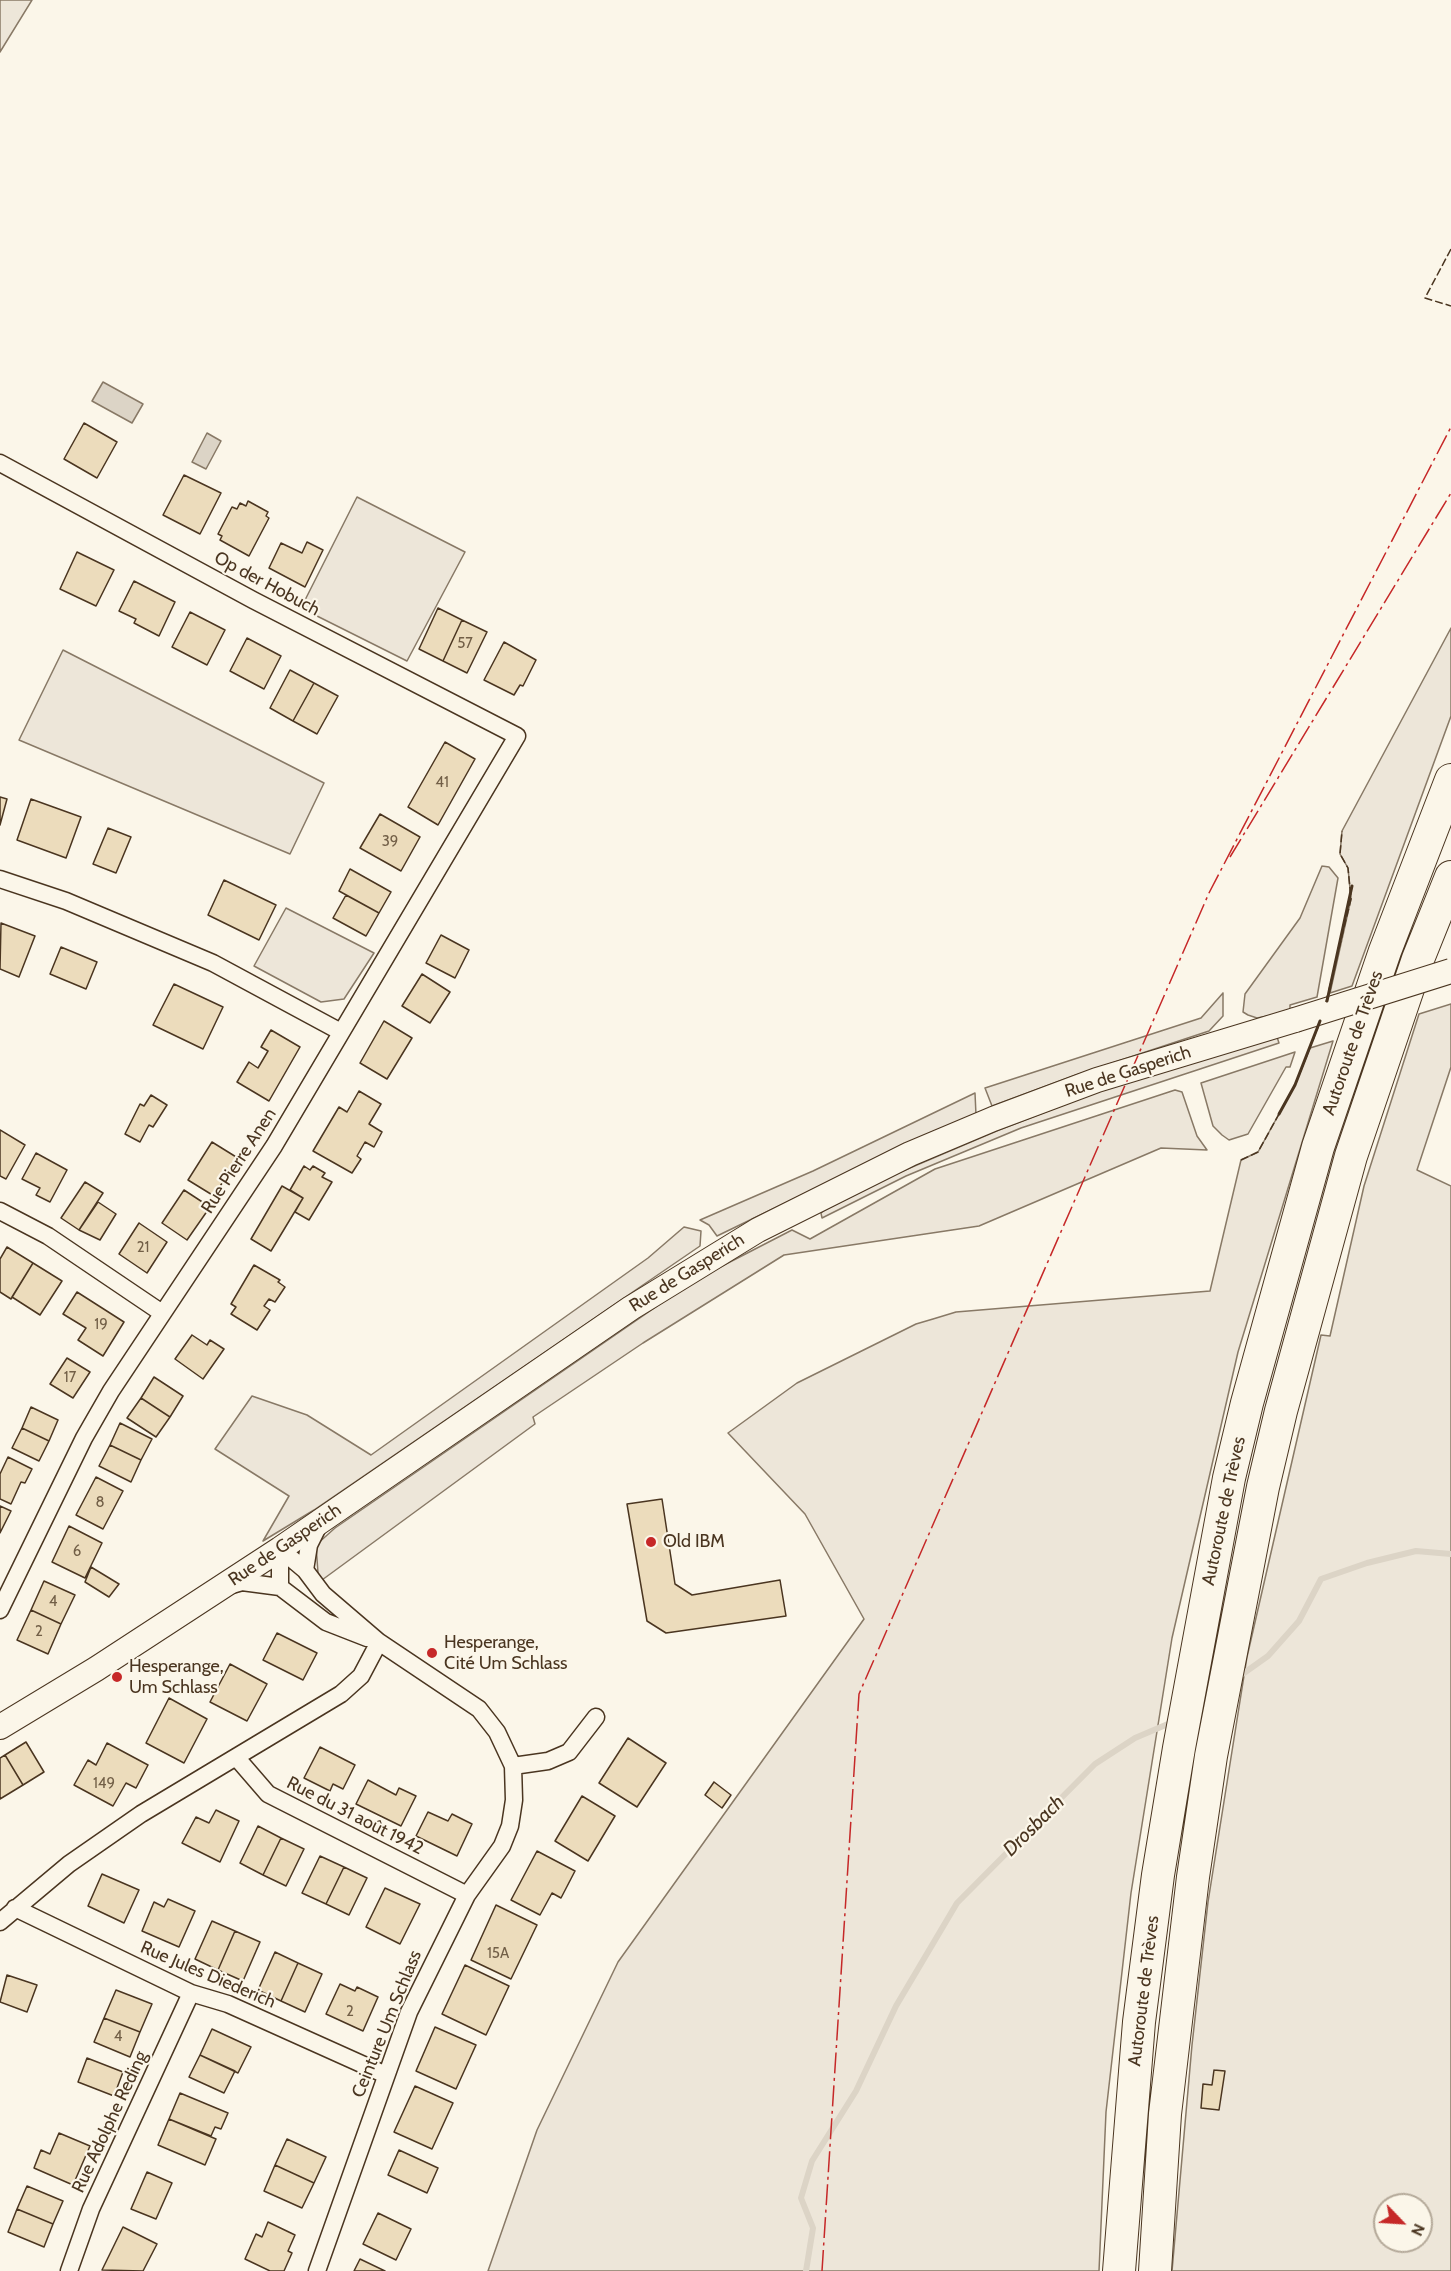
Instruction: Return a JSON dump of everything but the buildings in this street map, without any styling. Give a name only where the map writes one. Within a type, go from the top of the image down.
[{"type":"highway","name":"Autoroute de Trèves","points":[[1119,2271],[1131,2115],[1158,1875],[1225,1501],[1246,1403],[1318,1148],[1385,951],[1451,780]]},
{"type":"highway","name":"Autoroute de Trèves","points":[[1155,2271],[1165,2114],[1174,2024],[1211,1756],[1263,1487],[1281,1411],[1352,1156],[1418,959],[1451,877]]},
{"type":"main road","name":"Rue de Gasperich","points":[[0,1727],[280,1549],[630,1308],[801,1207],[910,1154],[993,1119],[1097,1080],[1451,971]]},
{"type":"street","name":"Op der Hobuch","points":[[0,463],[253,600],[517,736]]},
{"type":"street","name":"Rue Pierre Anen","points":[[0,1610],[84,1438],[162,1313],[274,1146],[517,736]]},
{"type":"street","points":[[0,879],[66,901],[213,963],[341,1032]]},
{"type":"street","points":[[0,1211],[48,1236],[162,1313]]},
{"type":"street","points":[[305,1570],[309,1545],[321,1521]]},
{"type":"street","points":[[280,1549],[280,1587]]},
{"type":"street","name":"Ceinture Um Schlass","points":[[280,1549],[305,1570],[323,1594],[378,1642],[419,1667],[479,1709],[497,1732],[513,1766],[514,1800],[510,1826],[502,1846],[467,1895],[409,2012],[317,2271]]},
{"type":"street","name":"Ceinture Um Schlass","points":[[221,1587],[242,1582],[280,1587],[326,1622],[378,1642]]},
{"type":"street","points":[[0,1922],[69,1864],[141,1814],[341,1694],[361,1676],[378,1642]]},
{"type":"street","points":[[513,1766],[548,1761],[569,1752],[596,1717]]},
{"type":"street","name":"Rue du 31 août 1942","points":[[236,1757],[268,1794],[467,1895]]},
{"type":"street","name":"Rue Jules Diederich","points":[[15,1908],[191,1992],[228,2004],[386,2075]]},
{"type":"street","name":"Rue Adolphe Reding","points":[[69,2271],[91,2209],[191,1992]]},
{"type":"shaded area","points":[[0,0],[32,0],[0,52]]},
{"type":"shaded area","points":[[103,382],[143,404],[132,423],[92,401]]},
{"type":"shaded area","points":[[207,433],[221,441],[206,469],[192,462]]},
{"type":"shaded area","points":[[357,497],[465,552],[407,661],[301,608]]},
{"type":"shaded area","points":[[1451,628],[1451,716],[1352,986],[1330,993],[1351,899],[1348,868],[1340,854],[1342,831]]},
{"type":"shaded area","points":[[63,650],[324,783],[290,854],[19,740]]},
{"type":"shaded area","points":[[1322,866],[1329,867],[1338,878],[1317,997],[1290,1005],[1290,1010],[1273,1015],[1257,1018],[1248,1015],[1243,1012],[1245,994],[1300,918]]},
{"type":"shaded area","points":[[286,908],[374,953],[344,999],[321,1002],[254,966]]},
{"type":"shaded area","points":[[1223,993],[1223,1016],[1209,1031],[1076,1075],[992,1106],[985,1088],[1201,1018]]},
{"type":"shaded area","points":[[1451,1004],[1451,1067],[1417,1170],[1451,1186],[1451,2271],[1172,2271],[1192,2045],[1208,1902],[1247,1657],[1321,1335],[1330,1336],[1364,1186],[1419,1014]]},
{"type":"shaded area","points":[[1277,1037],[1279,1043],[1021,1128],[906,1176],[822,1218],[821,1213],[825,1210],[891,1176],[999,1130],[1097,1092]]},
{"type":"shaded area","points":[[1333,1041],[1238,1352],[1172,1638],[1131,1893],[1106,2112],[1099,2271],[488,2271],[537,2130],[618,1962],[864,1619],[805,1514],[728,1433],[797,1383],[916,1324],[956,1312],[1210,1291],[1241,1160],[1258,1152],[1295,1085],[1310,1048]]},
{"type":"shaded area","points":[[1295,1052],[1290,1067],[1286,1067],[1248,1134],[1229,1140],[1222,1135],[1213,1126],[1201,1083]]},
{"type":"shaded area","points":[[1175,1090],[1182,1092],[1197,1136],[1207,1150],[1161,1148],[979,1226],[784,1255],[643,1343],[533,1417],[535,1424],[322,1580],[318,1573],[316,1545],[335,1528],[695,1280],[792,1230],[810,1239],[935,1169]]},
{"type":"shaded area","points":[[975,1093],[976,1115],[932,1132],[717,1236],[709,1225],[700,1220],[813,1171]]},
{"type":"shaded area","points":[[684,1227],[701,1231],[700,1246],[314,1510],[263,1541],[289,1496],[215,1449],[252,1396],[307,1415],[371,1455],[648,1258]]},
{"type":"waterway","name":"Drosbach","points":[[1237,1678],[1268,1656],[1299,1621],[1321,1579],[1367,1563],[1416,1551],[1451,1554]]},
{"type":"waterway","name":"Drosbach","points":[[806,2271],[813,2228],[801,2198],[812,2161],[856,2091],[896,2006],[957,1903],[1095,1764],[1135,1738],[1175,1721]]},
{"type":"fence","points":[[1451,249],[1425,298],[1451,306]]},
{"type":"fence","points":[[1326,1002],[1351,899],[1348,868],[1340,854],[1342,831]]},
{"type":"fence","points":[[1241,1160],[1258,1152],[1295,1085],[1320,1022]]},
{"type":"wall","points":[[1327,1001],[1352,886]]},
{"type":"wall","points":[[1279,1114],[1295,1085],[1320,1021]]},
{"type":"power","points":[[822,2271],[859,1694],[1209,893],[1451,427]]},
{"type":"power","points":[[1230,857],[1451,493]]},
{"type":"place","name":"Old IBM","points":[[651,1542]]},
{"type":"place","name":"Hesperange, Cité Um Schlass","points":[[432,1653]]},
{"type":"place","name":"Hesperange, Um Schlass","points":[[117,1677]]}]
